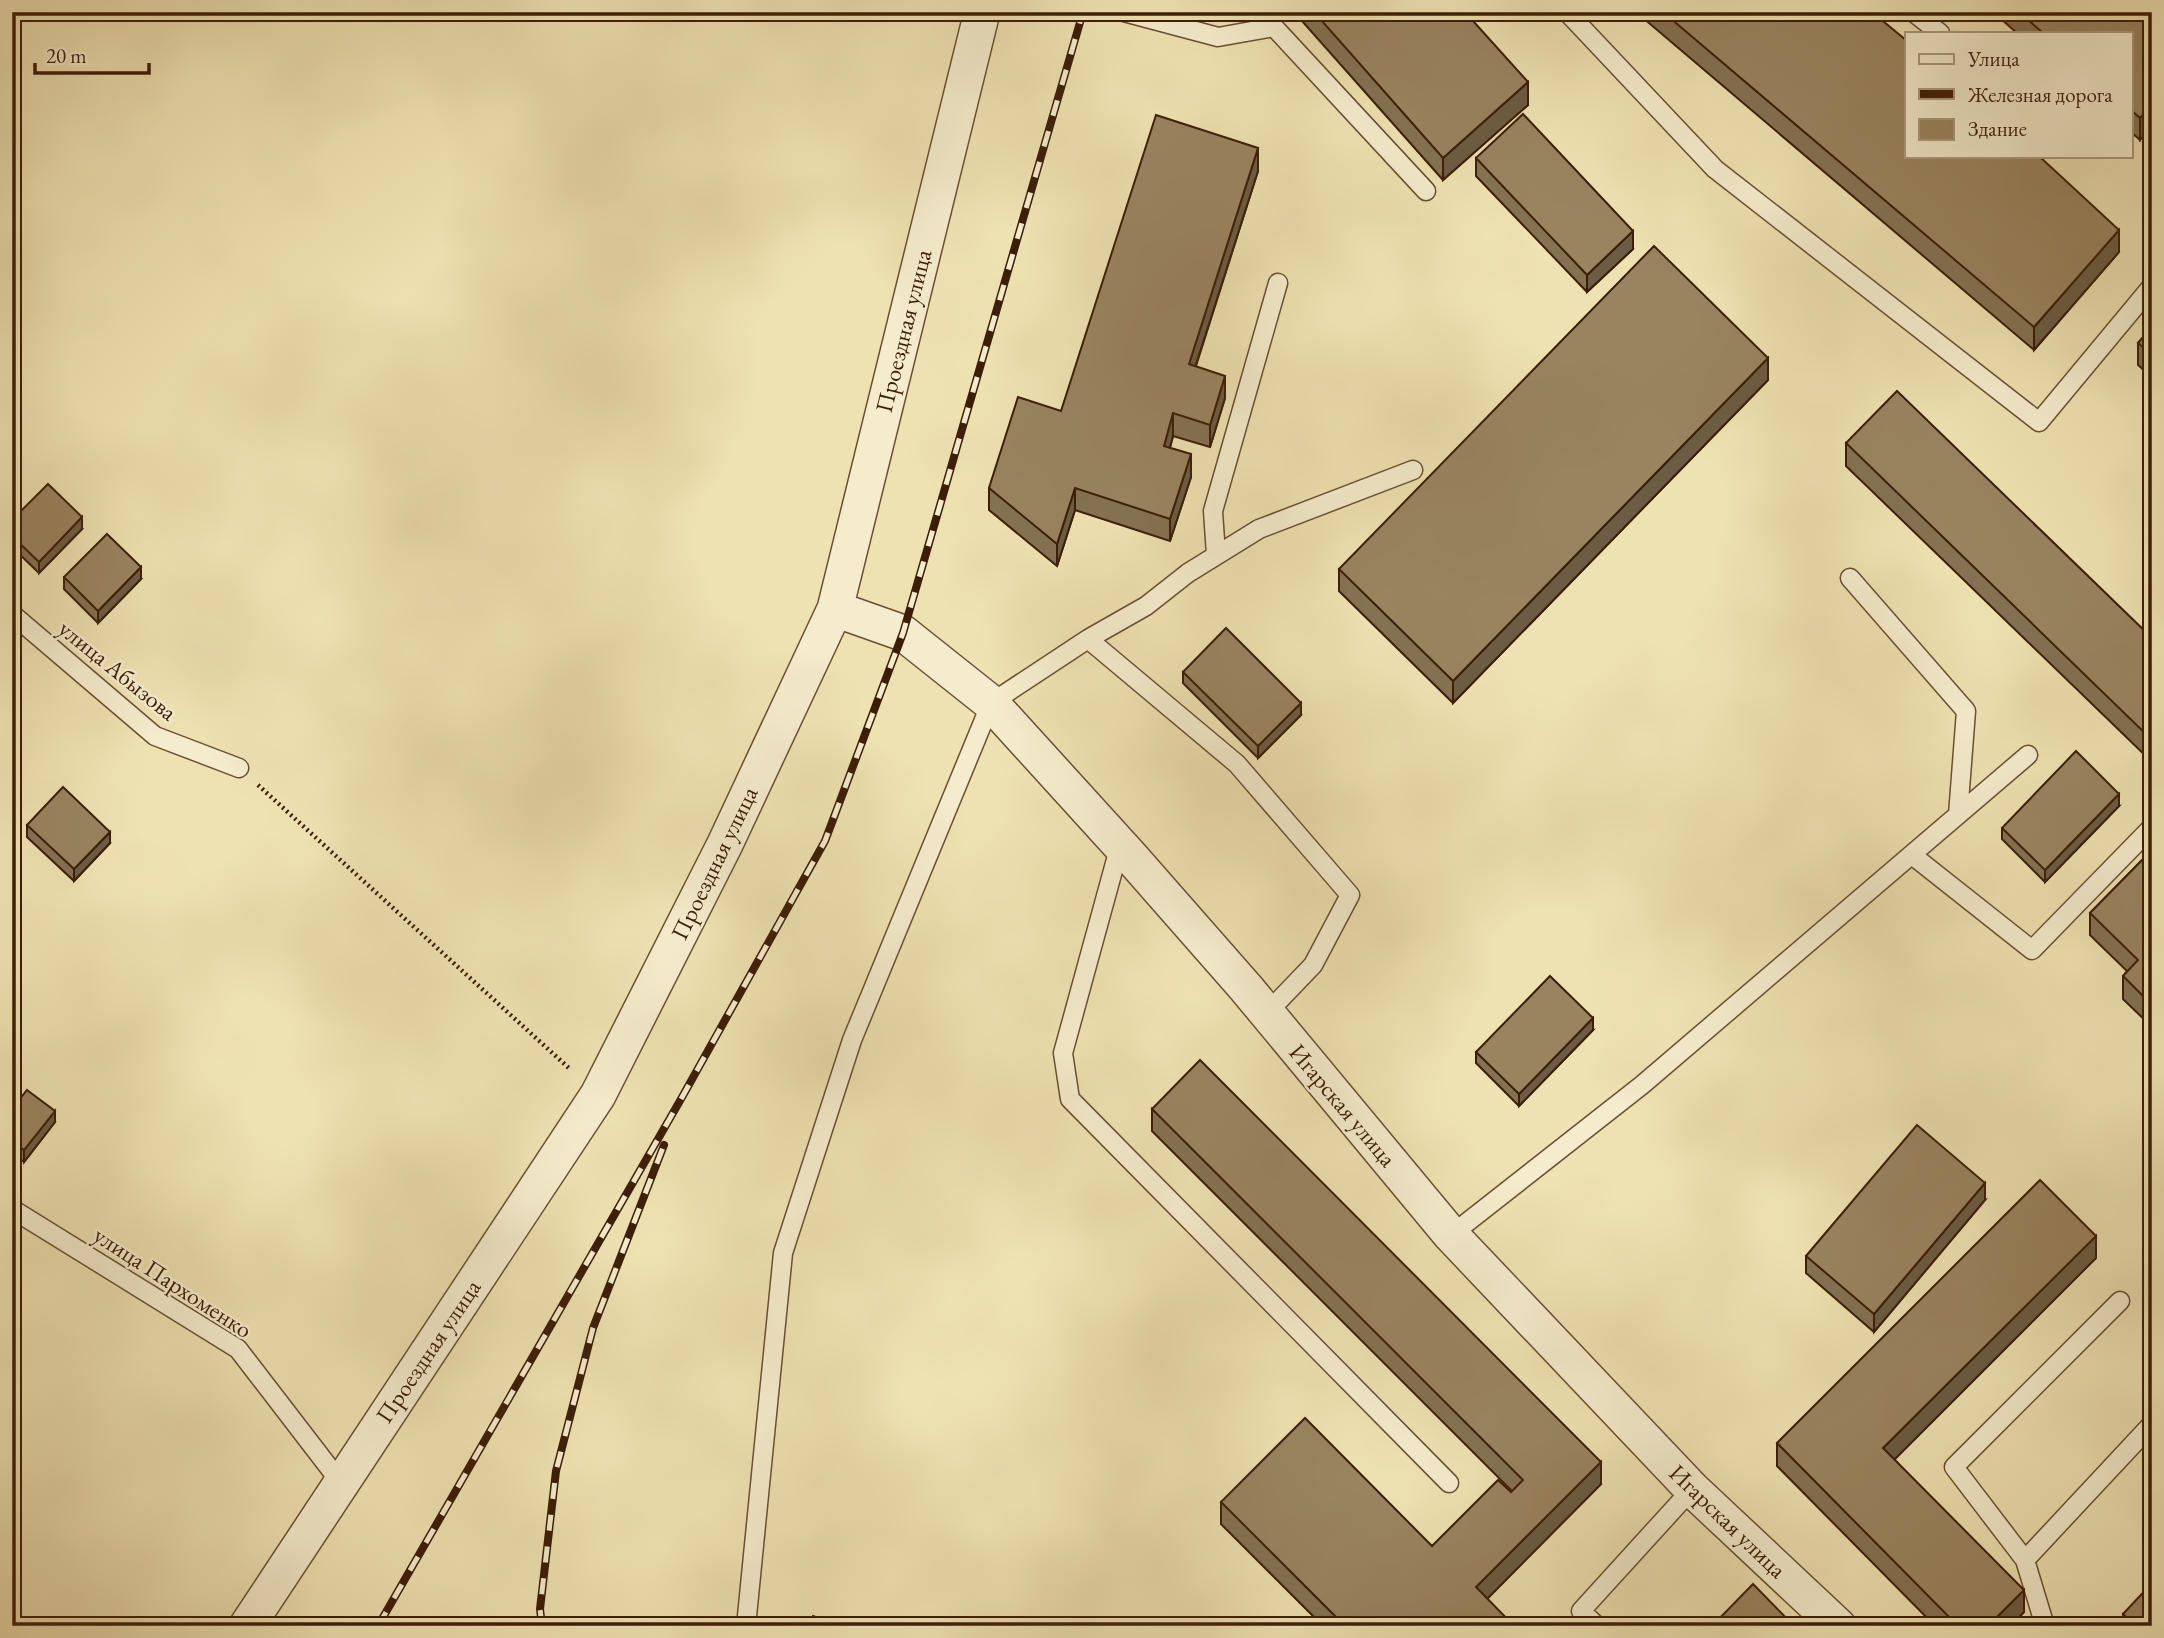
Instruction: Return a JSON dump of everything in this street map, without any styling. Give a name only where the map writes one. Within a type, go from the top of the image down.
[{"type":"street","name":"Проездная улица","points":[[247,1626],[598,1095],[725,844],[835,609],[982,12]]},
{"type":"street","name":"Игарская улица","points":[[835,609],[903,633],[991,703],[1267,1013],[1451,1235],[1692,1489],[1838,1626]]},
{"type":"lane","points":[[1124,12],[1218,37],[1274,27],[1426,191]]},
{"type":"lane","points":[[1567,12],[1715,169],[2039,422],[2152,286]]},
{"type":"lane","points":[[1913,12],[1939,32]]},
{"type":"lane","points":[[1216,555],[1213,511],[1278,284]]},
{"type":"lane","points":[[746,1626],[783,1253],[852,1040],[991,703],[1088,639],[1146,606],[1188,573],[1259,529],[1413,470]]},
{"type":"lane","points":[[1850,578],[1966,710],[1958,815]]},
{"type":"lane","name":"улица Абызова","points":[[12,614],[155,736],[239,768]]},
{"type":"lane","points":[[1088,639],[1237,764],[1350,895],[1313,965],[1267,1013]]},
{"type":"lane","points":[[1451,1235],[1642,1085],[2028,755]]},
{"type":"lane","points":[[1912,855],[2032,950],[2152,827]]},
{"type":"lane","points":[[1120,845],[1063,1053],[1070,1099],[1449,1483]]},
{"type":"lane","name":"улица Пархоменко","points":[[12,1209],[238,1349],[341,1483]]},
{"type":"lane","points":[[2045,1626],[2025,1560],[1954,1468],[2120,1301]]},
{"type":"lane","points":[[2025,1560],[2152,1424]]},
{"type":"lane","points":[[1597,1626],[1581,1611],[1692,1489]]},
{"type":"path","points":[[239,768],[598,1095]]},
{"type":"building","points":[[1314,12],[1465,12],[1528,82],[1443,158]]},
{"type":"building","points":[[1663,12],[1872,12],[1905,39],[1905,158],[2041,158],[2119,230],[2034,327]]},
{"type":"building","points":[[2019,12],[2152,12],[2152,105],[2140,118],[2132,111],[2132,32],[2042,32]]},
{"type":"building","points":[[1523,114],[1633,231],[1587,275],[1476,158]]},
{"type":"building","points":[[1156,115],[1258,148],[1189,364],[1225,376],[1210,425],[1173,413],[1164,446],[1191,454],[1170,519],[1075,488],[1057,544],[989,488],[1018,397],[1061,411]]},
{"type":"building","points":[[1654,246],[1768,358],[1453,681],[1339,569]]},
{"type":"building","points":[[2152,327],[2152,355],[2138,343]]},
{"type":"building","points":[[1897,391],[2152,638],[2152,740],[1846,443]]},
{"type":"building","points":[[48,484],[82,517],[39,562],[12,536],[12,520]]},
{"type":"building","points":[[107,534],[141,567],[98,611],[64,577]]},
{"type":"building","points":[[1226,628],[1301,703],[1258,746],[1183,672]]},
{"type":"building","points":[[2076,751],[2119,794],[2045,870],[2002,828]]},
{"type":"building","points":[[63,787],[110,832],[74,869],[27,825]]},
{"type":"building","points":[[2152,850],[2152,1005],[2123,976],[2138,960],[2090,913]]},
{"type":"building","points":[[1550,976],[1593,1018],[1519,1094],[1476,1052]]},
{"type":"building","points":[[1200,1060],[1601,1462],[1476,1587],[1514,1626],[1345,1626],[1221,1502],[1305,1418],[1432,1546],[1498,1480],[1511,1492],[1523,1480],[1152,1109]]},
{"type":"building","points":[[27,1090],[55,1111],[24,1150],[12,1141],[12,1109]]},
{"type":"building","points":[[1917,1125],[1985,1183],[1874,1314],[1806,1256]]},
{"type":"building","points":[[2040,1180],[2096,1236],[1883,1448],[2024,1590],[1988,1626],[1958,1626],[1777,1443]]},
{"type":"building","points":[[2152,1583],[2152,1626],[2135,1626],[2123,1614]]},
{"type":"building","points":[[1753,1584],[1794,1626],[1712,1626]]},
{"type":"building","points":[[813,1616],[838,1626],[809,1626]]},
{"type":"railway","points":[[378,1626],[681,1099],[825,841],[903,633],[1083,12]]},
{"type":"railway","points":[[542,1626],[540,1609],[556,1471],[593,1328],[664,1145]]}]
